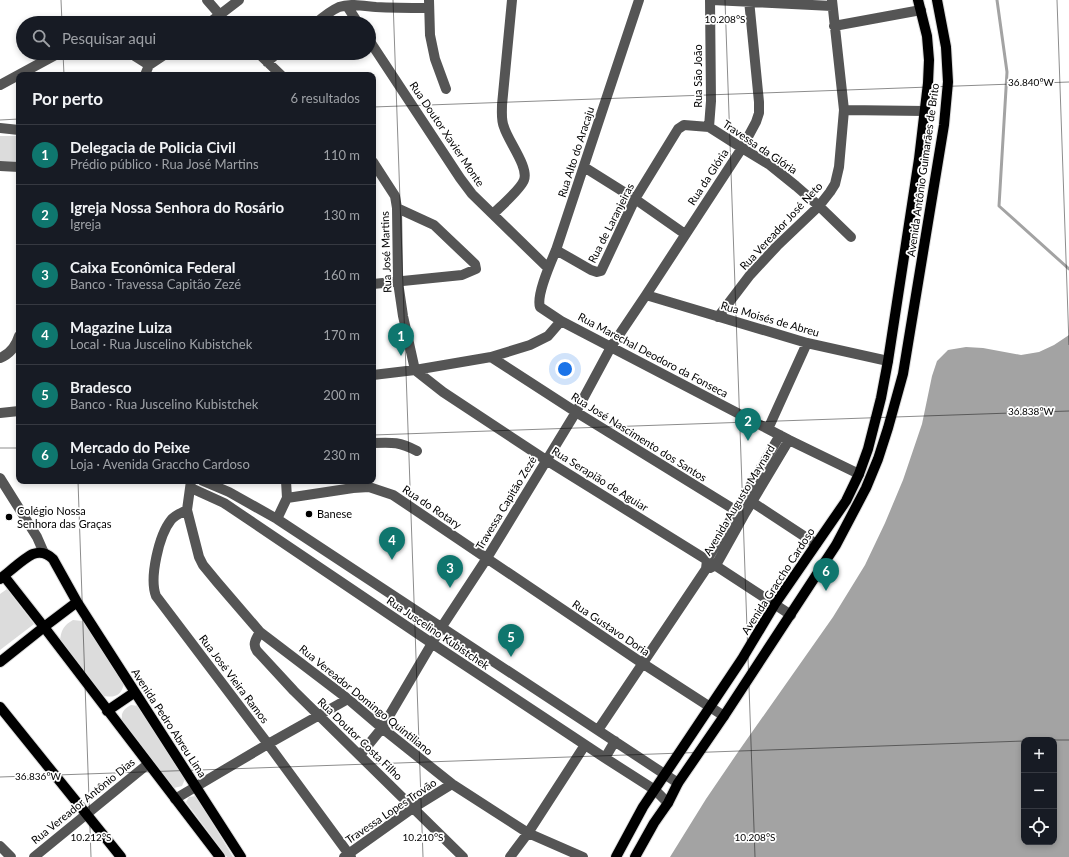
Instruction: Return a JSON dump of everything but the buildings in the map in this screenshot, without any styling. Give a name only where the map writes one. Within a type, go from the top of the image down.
[{"type":"main road","name":"Avenida Antônio Guimarães de Brito","points":[[895,316],[919,159],[928,83],[929,60],[927,36],[918,0]]},
{"type":"main road","name":"Avenida Antônio Guimarães de Brito","points":[[913,319],[944,125],[948,82],[946,47],[937,0]]},
{"type":"main road","points":[[635,857],[654,823],[668,803],[678,783],[820,571],[836,545],[866,488],[878,459],[888,428],[903,374],[913,319],[895,316]]},
{"type":"main road","name":"Avenida Graccho Cardoso","points":[[616,857],[643,806],[742,659],[775,604],[846,501],[859,474],[877,418],[895,316]]},
{"type":"main road","points":[[44,553],[33,554],[2,577],[44,627],[220,857]]},
{"type":"main road","name":"Avenida Pedro Abreu Lima","points":[[44,553],[53,559],[77,602],[241,857]]},
{"type":"main road","points":[[805,561],[820,571]]},
{"type":"main road","points":[[0,662],[77,602]]},
{"type":"main road","points":[[107,710],[135,692]]},
{"type":"main road","points":[[0,707],[121,857]]},
{"type":"street","points":[[206,0],[219,15],[240,0]]},
{"type":"street","points":[[493,214],[521,185],[525,178],[524,168],[508,138],[502,118],[512,0]]},
{"type":"street","name":"Rua Alto do Aracaju","points":[[543,310],[539,303],[539,298],[548,268],[556,250],[639,0]]},
{"type":"street","points":[[711,0],[832,3]]},
{"type":"street","name":"Rua São João","points":[[709,127],[711,101],[711,0]]},
{"type":"street","name":"Rua da Glória","points":[[611,347],[742,148],[756,122],[759,113],[749,1]]},
{"type":"street","points":[[325,16],[339,7],[373,3],[430,4],[430,35],[435,60],[446,89]]},
{"type":"street","name":"Rua Vereador José Neto","points":[[718,316],[750,275],[777,246],[819,206],[830,192],[834,184],[839,168],[844,110],[832,3]]},
{"type":"street","points":[[347,6],[353,16]]},
{"type":"street","points":[[834,26],[921,10]]},
{"type":"street","name":"Rua Doutor Xavier Monte","points":[[376,51],[472,194],[548,268]]},
{"type":"street","points":[[24,72],[46,60]]},
{"type":"street","points":[[140,60],[149,66]]},
{"type":"street","points":[[146,72],[149,66],[157,60]]},
{"type":"street","points":[[269,60],[267,62],[278,72]]},
{"type":"street","points":[[0,85],[16,76]]},
{"type":"street","points":[[844,110],[925,111]]},
{"type":"street","name":"Rua de Laranjeiras","points":[[556,250],[591,270],[597,272],[601,271],[635,199],[678,129],[684,125],[709,127]]},
{"type":"street","name":"Travessa da Glória","points":[[709,127],[770,165],[819,206],[852,237]]},
{"type":"street","points":[[0,128],[16,130]]},
{"type":"street","points":[[0,166],[16,167]]},
{"type":"street","name":"Rua José Martins","points":[[376,167],[395,196],[397,208],[398,282],[403,316],[415,370]]},
{"type":"street","points":[[584,167],[635,199],[685,234]]},
{"type":"street","points":[[376,284],[462,274],[474,271],[476,267],[475,264],[434,225],[397,208]]},
{"type":"street","name":"Rua Moisés de Abreu","points":[[646,295],[806,342],[888,361]]},
{"type":"street","name":"Rua Marechal Deodoro da Fonseca","points":[[543,310],[785,438],[859,474]]},
{"type":"street","points":[[376,375],[415,370],[491,357],[530,345],[548,336],[561,320]]},
{"type":"street","points":[[768,429],[806,342]]},
{"type":"street","points":[[0,358],[13,350],[16,344]]},
{"type":"street","name":"Travessa Capitão Zezé","points":[[433,644],[576,412],[611,347]]},
{"type":"street","name":"Rua José Nascimento dos Santos","points":[[491,357],[576,412],[735,510]]},
{"type":"street","name":"Rua Serapião de Aguiar","points":[[415,370],[442,392],[546,460],[791,615]]},
{"type":"street","points":[[0,413],[16,411]]},
{"type":"street","name":"Avenida Augusto Maynard","points":[[710,565],[735,510],[785,438]]},
{"type":"street","name":"Avenida Augusto Maynard","points":[[598,730],[752,502],[785,438]]},
{"type":"street","points":[[376,443],[393,442],[404,444],[417,451]]},
{"type":"street","points":[[0,478],[37,537],[44,553]]},
{"type":"street","name":"Rua Juscelino Kubistchek","points":[[210,484],[230,492],[277,519],[678,783]]},
{"type":"street","points":[[277,519],[287,498],[286,484]]},
{"type":"street","points":[[187,510],[191,485]]},
{"type":"street","name":"Rua Juscelino Kubistchek","points":[[191,485],[224,503],[585,746],[655,790],[668,803]]},
{"type":"street","name":"Rua do Rotary","points":[[287,498],[353,488],[369,487],[380,490],[393,495],[487,558]]},
{"type":"street","points":[[224,503],[230,492]]},
{"type":"street","points":[[752,502],[816,544]]},
{"type":"street","name":"Rua Vereador Domingo Quintiliano","points":[[187,510],[195,545],[204,565],[260,632],[348,699],[452,784],[528,833],[583,857]]},
{"type":"street","name":"Rua José Vieira Ramos","points":[[187,510],[176,515],[163,532],[157,555],[155,592],[166,610],[268,744],[348,856]]},
{"type":"street","name":"Rua Gustavo Doria","points":[[487,558],[642,663],[724,716]]},
{"type":"street","name":"Rua Doutor Costa Filho","points":[[260,632],[254,643],[257,651],[319,715],[463,857]]},
{"type":"street","points":[[360,755],[382,728],[433,644]]},
{"type":"street","points":[[175,799],[348,699]]},
{"type":"street","points":[[605,758],[615,741]]},
{"type":"street","points":[[510,857],[528,833],[585,746]]},
{"type":"street","name":"Rua Vereador Antônio Dias","points":[[34,857],[148,764]]},
{"type":"street","name":"Travessa Lopes Trovão","points":[[348,856],[413,808],[452,784]]},
{"type":"street","points":[[0,846],[11,857]]},
{"type":"shaded area","points":[[0,136],[16,136],[16,162],[0,161]]},
{"type":"shaded area","points":[[1069,335],[1069,857],[670,857],[706,799],[833,617],[865,565],[903,480],[922,424],[932,376],[937,361],[948,350],[966,347],[983,348],[1021,355],[1039,352],[1054,345]]},
{"type":"shaded area","points":[[7,589],[34,624],[0,650],[0,594]]},
{"type":"shaded area","points":[[73,620],[82,621],[88,625],[124,684],[120,693],[117,695],[112,697],[104,696],[60,641],[64,628]]},
{"type":"shaded area","points":[[131,705],[138,706],[185,779],[182,786],[174,788],[122,720],[124,711]]},
{"type":"shaded area","points":[[196,796],[233,857],[227,857],[186,802],[189,797]]},
{"type":"waterway","points":[[997,0],[1007,72],[999,206],[1069,269]]},
{"type":"place","name":"Delegacia de Policia Civil","points":[[401,356]]},
{"type":"place","name":"Igreja Nossa Senhora do Rosário","points":[[748,441]]},
{"type":"place","name":"Banese","points":[[309,514]]},
{"type":"place","name":"Colégio Nossa Senhora das Graças","points":[[9,517]]},
{"type":"place","name":"Magazine Luiza","points":[[392,560]]},
{"type":"place","name":"Caixa Econômica Federal","points":[[450,588]]},
{"type":"place","name":"Mercado do Peixe","points":[[826,591]]},
{"type":"place","name":"Bradesco","points":[[511,657]]}]
